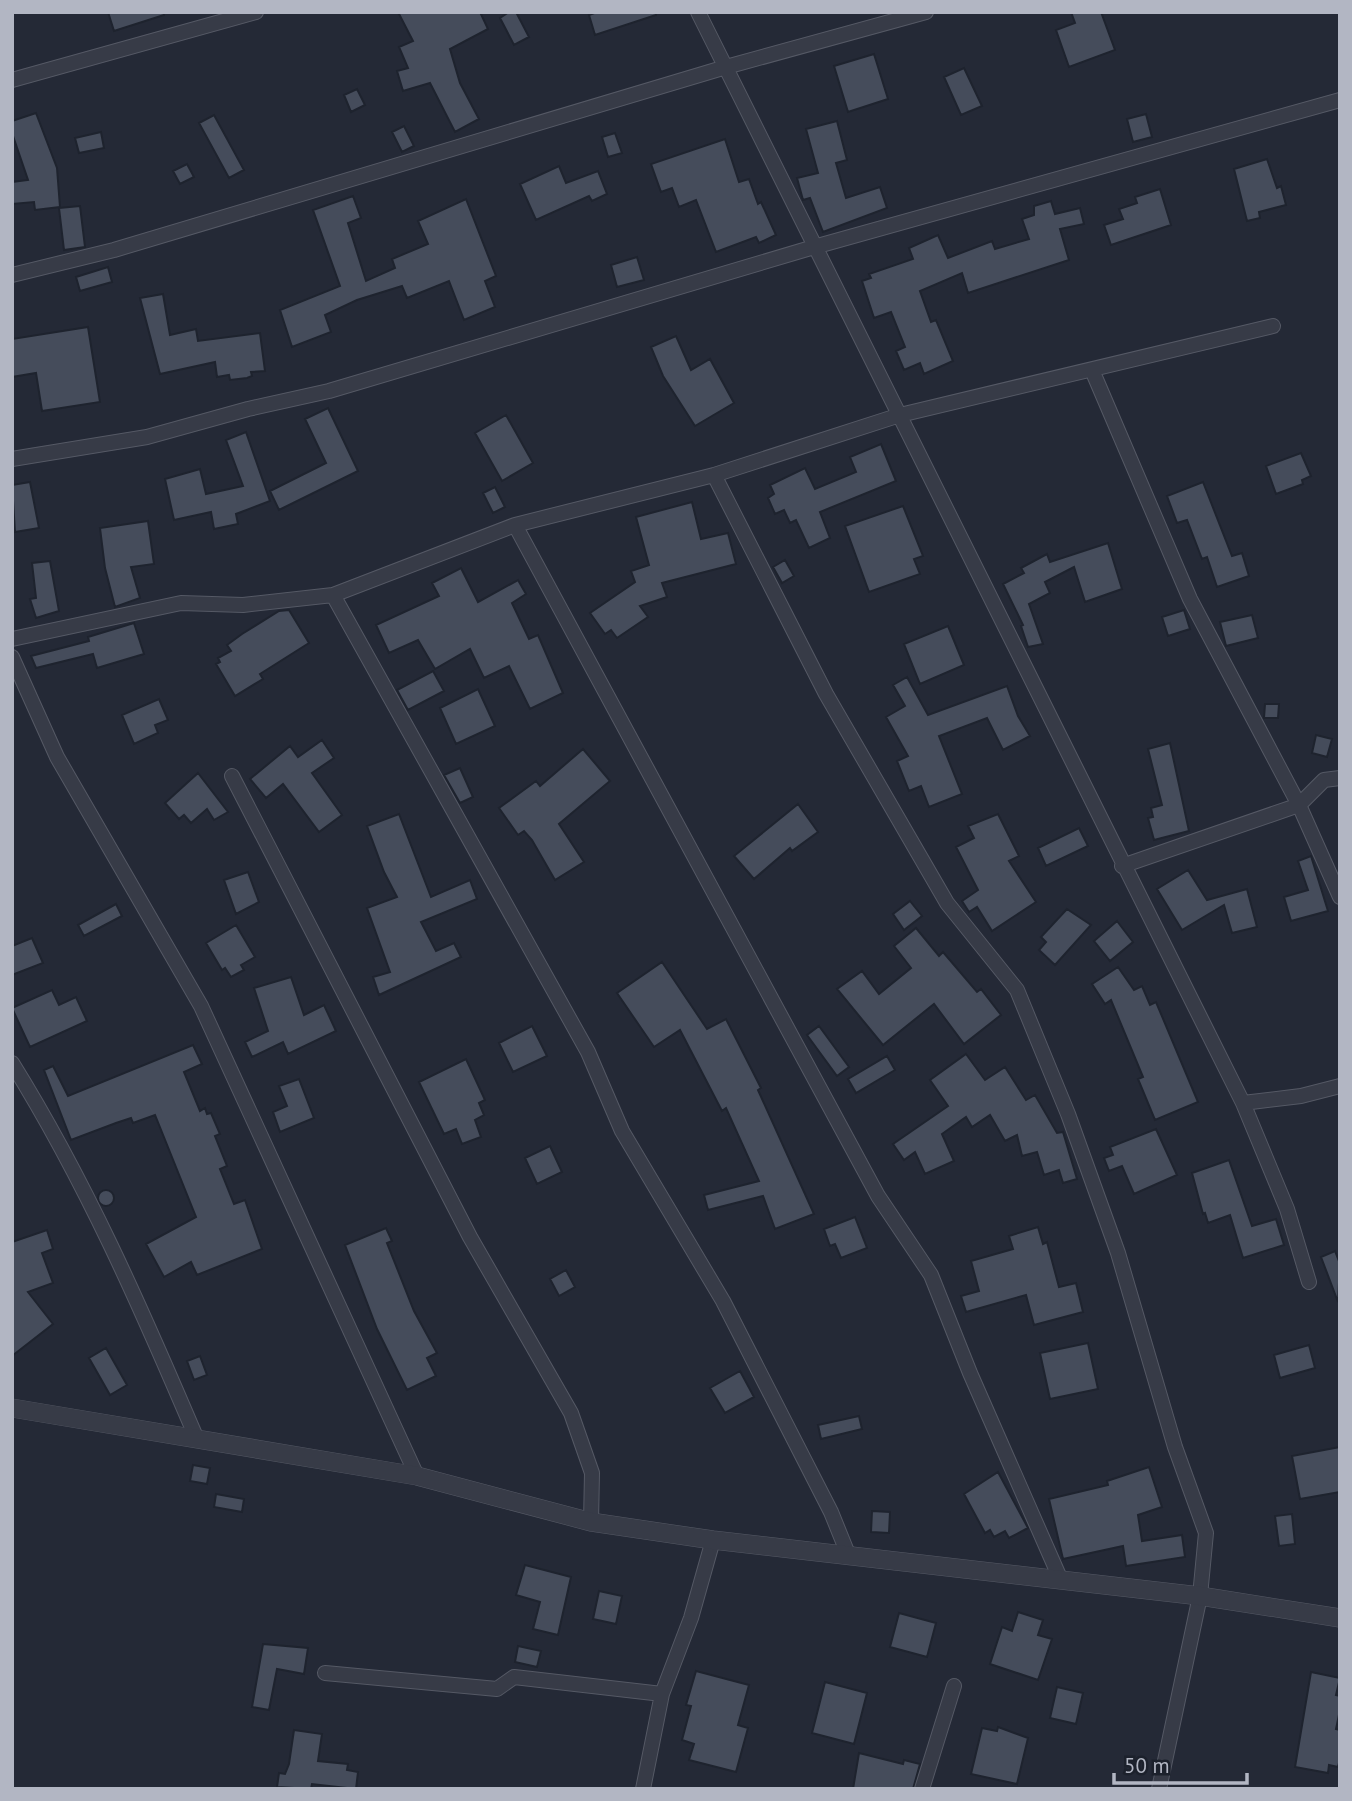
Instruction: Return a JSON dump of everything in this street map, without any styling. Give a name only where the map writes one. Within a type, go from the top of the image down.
[{"type":"street","points":[[12,80],[256,12]]},
{"type":"street","points":[[698,12],[1122,866],[1243,1103],[1287,1209],[1309,1282]]},
{"type":"street","points":[[12,275],[127,246],[726,67],[926,12]]},
{"type":"street","points":[[12,459],[147,437],[248,409],[329,391],[814,247],[1340,100]]},
{"type":"street","points":[[12,639],[181,603],[243,605],[333,595],[515,525],[714,475],[900,415],[1273,326]]},
{"type":"street","points":[[1092,369],[1190,599],[1299,805],[1340,897]]},
{"type":"street","points":[[714,475],[826,694],[947,903],[1017,990],[1069,1114],[1118,1253],[1175,1447],[1206,1533],[1200,1596],[1159,1789]]},
{"type":"street","points":[[515,525],[878,1196],[931,1275],[970,1373],[1060,1578]]},
{"type":"street","points":[[333,595],[587,1052],[622,1131],[723,1301],[831,1512],[848,1554]]},
{"type":"street","points":[[12,657],[57,757],[201,1006],[417,1476]]},
{"type":"street","points":[[232,776],[470,1237],[571,1413],[592,1473],[591,1522]]},
{"type":"street","points":[[1122,866],[1299,805],[1324,780],[1340,778]]},
{"type":"street","points":[[12,1063],[56,1133],[126,1272],[196,1437]]},
{"type":"street","points":[[1243,1103],[1301,1096],[1340,1086]]},
{"type":"street","points":[[12,1408],[417,1476],[591,1522],[713,1539],[1060,1578],[1340,1618]]},
{"type":"street","points":[[643,1789],[662,1694],[691,1619],[713,1539]]},
{"type":"street","points":[[325,1673],[497,1689],[514,1677],[662,1694]]},
{"type":"street","points":[[922,1789],[954,1686]]},
{"type":"building","points":[[108,12],[164,12],[164,15],[114,31]]},
{"type":"building","points":[[398,12],[480,12],[488,29],[450,49],[460,83],[479,119],[455,132],[430,83],[403,91],[397,71],[408,68],[399,47],[413,41]]},
{"type":"building","points":[[509,12],[516,12],[529,37],[514,45],[500,18]]},
{"type":"building","points":[[597,12],[656,12],[656,15],[595,35],[589,15]]},
{"type":"building","points":[[1071,12],[1101,12],[1115,50],[1069,67],[1056,30],[1075,23]]},
{"type":"building","points":[[874,54],[888,99],[848,112],[834,66]]},
{"type":"building","points":[[964,68],[982,106],[961,115],[944,77]]},
{"type":"building","points":[[357,89],[365,105],[351,112],[344,95]]},
{"type":"building","points":[[36,113],[57,168],[60,207],[35,210],[34,202],[12,204],[12,182],[28,180],[12,133],[12,121]]},
{"type":"building","points":[[1146,114],[1152,137],[1133,142],[1127,119]]},
{"type":"building","points":[[214,115],[244,170],[229,178],[199,123]]},
{"type":"building","points":[[837,121],[847,160],[836,163],[846,198],[880,187],[887,208],[823,232],[810,198],[803,200],[797,178],[818,173],[806,129]]},
{"type":"building","points":[[404,126],[414,146],[402,152],[392,132]]},
{"type":"building","points":[[101,132],[104,148],[79,153],[75,138]]},
{"type":"building","points":[[615,133],[622,153],[608,157],[602,137]]},
{"type":"building","points":[[725,139],[739,182],[749,179],[758,204],[761,202],[776,235],[759,243],[756,237],[716,252],[696,200],[679,207],[672,188],[661,192],[651,164]]},
{"type":"building","points":[[1267,159],[1277,188],[1281,186],[1286,205],[1259,212],[1260,218],[1247,221],[1234,169]]},
{"type":"building","points":[[187,164],[194,177],[180,184],[173,171]]},
{"type":"building","points":[[559,166],[566,183],[598,171],[607,194],[592,201],[589,196],[536,220],[520,184]]},
{"type":"building","points":[[1160,189],[1171,225],[1111,245],[1104,225],[1123,219],[1119,209],[1137,203],[1135,197]]},
{"type":"building","points":[[353,196],[361,218],[348,223],[366,281],[395,268],[392,259],[428,244],[418,221],[466,199],[496,276],[485,281],[495,307],[464,320],[449,281],[407,298],[402,286],[357,300],[325,315],[331,332],[292,347],[280,310],[340,286],[313,210]]},
{"type":"building","points":[[1051,201],[1055,214],[1080,208],[1084,224],[1060,229],[1069,260],[968,293],[962,273],[920,291],[931,322],[936,320],[953,361],[924,374],[920,363],[904,370],[896,351],[905,347],[891,312],[874,318],[862,281],[871,278],[869,274],[913,259],[909,248],[938,235],[948,258],[992,241],[995,249],[1029,239],[1022,219],[1034,215],[1034,206]]},
{"type":"building","points":[[80,206],[85,247],[64,250],[59,208]]},
{"type":"building","points":[[637,257],[644,280],[617,287],[611,265]]},
{"type":"building","points":[[108,267],[112,282],[80,291],[76,277]]},
{"type":"building","points":[[163,294],[170,335],[196,329],[198,341],[260,333],[265,371],[251,372],[252,376],[247,378],[230,380],[229,375],[217,377],[215,362],[160,374],[140,298]]},
{"type":"building","points":[[88,327],[100,402],[42,411],[36,373],[12,377],[12,339]]},
{"type":"building","points":[[676,336],[691,370],[710,359],[734,403],[695,426],[663,376],[651,347]]},
{"type":"building","points":[[328,408],[358,471],[279,510],[270,491],[326,463],[305,419]]},
{"type":"building","points":[[506,415],[533,463],[502,481],[475,433]]},
{"type":"building","points":[[246,432],[270,501],[236,514],[238,524],[214,529],[211,512],[174,520],[165,479],[200,469],[206,494],[243,486],[226,440]]},
{"type":"building","points":[[881,444],[896,481],[820,512],[830,538],[809,548],[796,520],[790,523],[784,510],[775,514],[768,498],[774,494],[770,485],[805,468],[815,489],[856,472],[850,457]]},
{"type":"building","points":[[1301,453],[1311,476],[1302,480],[1303,484],[1276,494],[1266,466]]},
{"type":"building","points":[[30,482],[39,528],[15,532],[12,485]]},
{"type":"building","points":[[1203,482],[1232,556],[1242,553],[1249,576],[1217,587],[1207,557],[1202,559],[1187,520],[1177,523],[1167,496]]},
{"type":"building","points":[[495,487],[505,507],[493,513],[483,493]]},
{"type":"building","points":[[692,502],[701,539],[728,533],[736,564],[662,583],[667,597],[640,606],[648,617],[617,638],[611,630],[605,634],[590,613],[635,582],[631,571],[649,565],[636,517]]},
{"type":"building","points":[[903,506],[923,556],[914,559],[920,574],[869,592],[845,526]]},
{"type":"building","points":[[148,521],[154,564],[131,567],[140,598],[115,607],[105,568],[100,528]]},
{"type":"building","points":[[1108,543],[1122,589],[1085,602],[1074,567],[1045,582],[1050,593],[1029,604],[1043,644],[1028,647],[1021,626],[1023,625],[1003,584],[1024,573],[1021,568],[1047,554],[1050,562]]},
{"type":"building","points":[[785,560],[794,576],[782,583],[773,567]]},
{"type":"building","points":[[50,561],[59,611],[36,618],[30,599],[36,598],[32,563]]},
{"type":"building","points":[[461,568],[478,602],[518,580],[526,594],[512,603],[529,639],[538,635],[563,693],[530,709],[509,666],[484,678],[470,649],[435,669],[418,640],[389,653],[376,625],[439,596],[432,583]]},
{"type":"building","points":[[289,610],[309,643],[260,674],[263,679],[235,696],[216,664],[220,662],[218,658],[231,651],[227,645],[242,634],[279,611]]},
{"type":"building","points":[[1184,610],[1190,629],[1168,636],[1162,617]]},
{"type":"building","points":[[1252,615],[1258,638],[1226,646],[1220,622]]},
{"type":"building","points":[[134,623],[144,654],[97,668],[93,654],[36,668],[31,656],[89,641],[88,637]]},
{"type":"building","points":[[948,626],[964,665],[920,684],[904,644]]},
{"type":"building","points":[[433,671],[444,691],[408,710],[397,690]]},
{"type":"building","points":[[907,677],[928,715],[1007,686],[1018,716],[1030,736],[1003,750],[987,718],[939,736],[962,794],[929,807],[921,786],[909,791],[897,761],[908,756],[886,717],[905,706],[893,685]]},
{"type":"building","points":[[478,689],[495,726],[456,744],[440,708]]},
{"type":"building","points":[[159,699],[168,720],[155,725],[158,733],[134,744],[122,715]]},
{"type":"building","points":[[1265,704],[1279,704],[1278,718],[1264,718]]},
{"type":"building","points":[[1316,735],[1332,739],[1327,757],[1312,753]]},
{"type":"building","points":[[322,740],[334,758],[312,773],[342,815],[319,832],[283,784],[266,798],[250,779],[290,746],[298,757]]},
{"type":"building","points":[[1170,743],[1189,831],[1154,840],[1148,818],[1153,817],[1151,808],[1162,805],[1148,749]]},
{"type":"building","points":[[583,749],[610,781],[559,824],[584,862],[555,880],[532,840],[524,831],[518,835],[499,808],[536,781],[540,786]]},
{"type":"building","points":[[460,768],[473,797],[460,803],[444,775]]},
{"type":"building","points":[[198,773],[228,812],[214,820],[207,809],[191,823],[184,815],[179,819],[165,803]]},
{"type":"building","points":[[798,804],[818,832],[792,851],[790,848],[754,879],[734,856]]},
{"type":"building","points":[[399,814],[431,897],[470,880],[477,899],[421,922],[436,951],[454,943],[461,957],[379,995],[373,977],[390,972],[367,908],[397,897],[384,872],[367,826]]},
{"type":"building","points":[[998,814],[1019,856],[1009,861],[1036,902],[992,931],[977,907],[969,912],[962,901],[978,890],[956,847],[974,838],[968,826]]},
{"type":"building","points":[[1079,828],[1088,846],[1046,866],[1038,848]]},
{"type":"building","points":[[1311,856],[1328,911],[1291,921],[1284,897],[1308,890],[1298,861]]},
{"type":"building","points":[[1188,870],[1207,900],[1247,889],[1257,927],[1232,933],[1224,905],[1182,930],[1157,889]]},
{"type":"building","points":[[248,872],[259,902],[236,914],[224,880]]},
{"type":"building","points":[[910,901],[922,916],[904,930],[893,914]]},
{"type":"building","points":[[116,904],[122,916],[84,936],[78,925]]},
{"type":"building","points":[[1067,909],[1091,925],[1055,965],[1039,950],[1046,942],[1041,937]]},
{"type":"building","points":[[1117,921],[1133,942],[1110,961],[1094,941]]},
{"type":"building","points":[[236,925],[255,957],[241,965],[244,970],[231,977],[225,968],[222,970],[206,943]]},
{"type":"building","points":[[916,928],[939,956],[943,952],[977,992],[981,989],[1001,1015],[964,1044],[934,1004],[883,1045],[837,989],[862,971],[879,994],[911,968],[894,946]]},
{"type":"building","points":[[32,938],[43,963],[12,975],[12,946]]},
{"type":"building","points":[[662,962],[707,1029],[726,1019],[761,1088],[758,1090],[814,1214],[775,1229],[763,1196],[708,1210],[704,1195],[759,1181],[726,1108],[722,1111],[680,1030],[654,1047],[617,993]]},
{"type":"building","points":[[1118,967],[1134,990],[1142,986],[1150,1005],[1156,1002],[1198,1102],[1155,1120],[1138,1079],[1143,1077],[1111,1000],[1105,1004],[1092,984]]},
{"type":"building","points":[[291,977],[304,1015],[324,1005],[336,1031],[288,1054],[283,1042],[252,1057],[245,1042],[268,1031],[254,988]]},
{"type":"building","points":[[52,990],[59,1005],[76,997],[87,1021],[30,1047],[12,1008]]},
{"type":"building","points":[[532,1026],[547,1056],[513,1072],[499,1043]]},
{"type":"building","points":[[819,1026],[849,1067],[837,1076],[807,1035]]},
{"type":"building","points":[[193,1045],[202,1064],[184,1072],[200,1111],[205,1108],[207,1114],[211,1113],[220,1134],[215,1136],[227,1166],[220,1169],[234,1204],[245,1200],[262,1249],[197,1275],[191,1262],[164,1277],[146,1244],[196,1217],[155,1115],[133,1123],[131,1118],[71,1140],[44,1070],[53,1066],[68,1096]]},
{"type":"building","points":[[966,1054],[985,1080],[1005,1067],[1026,1100],[1035,1095],[1057,1133],[1063,1132],[1077,1179],[1063,1183],[1059,1170],[1044,1175],[1037,1152],[1022,1156],[1017,1135],[1005,1141],[990,1115],[972,1127],[966,1117],[942,1134],[954,1161],[925,1174],[915,1152],[904,1160],[893,1144],[948,1106],[930,1080]]},
{"type":"building","points":[[887,1056],[895,1070],[856,1093],[848,1079]]},
{"type":"building","points":[[466,1059],[485,1100],[479,1103],[484,1115],[475,1120],[481,1137],[462,1144],[456,1129],[444,1134],[419,1082]]},
{"type":"building","points":[[299,1079],[314,1118],[280,1132],[273,1112],[287,1106],[279,1086]]},
{"type":"building","points":[[1156,1129],[1177,1175],[1134,1194],[1122,1166],[1109,1171],[1104,1158],[1113,1155],[1110,1147]]},
{"type":"building","points":[[550,1146],[562,1172],[537,1184],[525,1158]]},
{"type":"building","points":[[1229,1160],[1252,1226],[1276,1219],[1284,1245],[1243,1258],[1230,1215],[1208,1223],[1192,1173]]},
{"type":"building","points":[[103,1190],[109,1190],[114,1198],[112,1204],[103,1206],[98,1201],[98,1195]]},
{"type":"building","points":[[855,1217],[867,1248],[841,1258],[835,1244],[830,1246],[824,1229]]},
{"type":"building","points":[[1038,1227],[1043,1244],[1047,1242],[1059,1287],[1076,1283],[1083,1312],[1034,1325],[1026,1295],[966,1312],[961,1296],[979,1291],[971,1261],[1013,1249],[1009,1236]]},
{"type":"building","points":[[386,1228],[392,1241],[387,1243],[414,1311],[437,1353],[427,1358],[436,1376],[407,1390],[377,1329],[345,1245]]},
{"type":"building","points":[[47,1230],[53,1249],[42,1253],[53,1283],[28,1292],[53,1324],[12,1356],[12,1242]]},
{"type":"building","points":[[1335,1251],[1340,1264],[1338,1302],[1321,1257]]},
{"type":"building","points":[[566,1270],[575,1287],[559,1296],[550,1279]]},
{"type":"building","points":[[1088,1343],[1098,1389],[1050,1399],[1040,1353]]},
{"type":"building","points":[[1309,1345],[1315,1368],[1280,1378],[1274,1355]]},
{"type":"building","points":[[106,1348],[127,1385],[110,1395],[89,1358]]},
{"type":"building","points":[[200,1356],[207,1375],[194,1380],[187,1361]]},
{"type":"building","points":[[740,1371],[754,1397],[725,1413],[710,1388]]},
{"type":"building","points":[[859,1416],[862,1429],[821,1439],[818,1425]]},
{"type":"building","points":[[1340,1447],[1340,1492],[1300,1499],[1292,1456]]},
{"type":"building","points":[[193,1465],[210,1468],[207,1484],[190,1481]]},
{"type":"building","points":[[1149,1467],[1162,1507],[1138,1515],[1142,1541],[1182,1535],[1185,1557],[1126,1566],[1123,1546],[1063,1559],[1049,1499],[1108,1485],[1107,1481]]},
{"type":"building","points":[[998,1472],[1028,1528],[1009,1538],[1005,1531],[994,1537],[990,1530],[985,1533],[964,1494]]},
{"type":"building","points":[[216,1494],[244,1499],[242,1512],[214,1507]]},
{"type":"building","points":[[872,1511],[890,1512],[889,1533],[871,1532]]},
{"type":"building","points":[[1292,1514],[1295,1544],[1279,1546],[1275,1516]]},
{"type":"building","points":[[525,1565],[571,1577],[558,1635],[533,1629],[540,1602],[516,1595]]},
{"type":"building","points":[[599,1591],[622,1596],[616,1624],[593,1619]]},
{"type":"building","points":[[1018,1612],[1043,1620],[1038,1635],[1052,1639],[1038,1680],[990,1664],[1002,1627],[1012,1631]]},
{"type":"building","points":[[899,1613],[936,1623],[927,1657],[890,1647]]},
{"type":"building","points":[[263,1644],[308,1648],[304,1674],[277,1669],[269,1710],[252,1707]]},
{"type":"building","points":[[518,1646],[541,1651],[537,1667],[515,1662]]},
{"type":"building","points":[[696,1671],[749,1685],[738,1725],[748,1728],[736,1772],[689,1760],[694,1744],[682,1740],[691,1706],[686,1705]]},
{"type":"building","points":[[1311,1672],[1340,1678],[1336,1695],[1340,1696],[1340,1710],[1336,1729],[1340,1730],[1340,1759],[1338,1767],[1329,1765],[1328,1773],[1295,1767]]},
{"type":"building","points":[[825,1682],[867,1693],[854,1744],[812,1733]]},
{"type":"building","points":[[1057,1687],[1083,1693],[1076,1724],[1050,1718]]},
{"type":"building","points":[[998,1727],[1028,1738],[1017,1784],[971,1774],[982,1728],[997,1731]]},
{"type":"building","points":[[294,1730],[322,1734],[318,1761],[348,1764],[347,1770],[358,1772],[356,1789],[312,1784],[311,1789],[277,1787],[279,1773],[285,1774],[289,1764]]},
{"type":"building","points":[[859,1753],[903,1764],[904,1760],[920,1764],[913,1789],[853,1789]]}]
